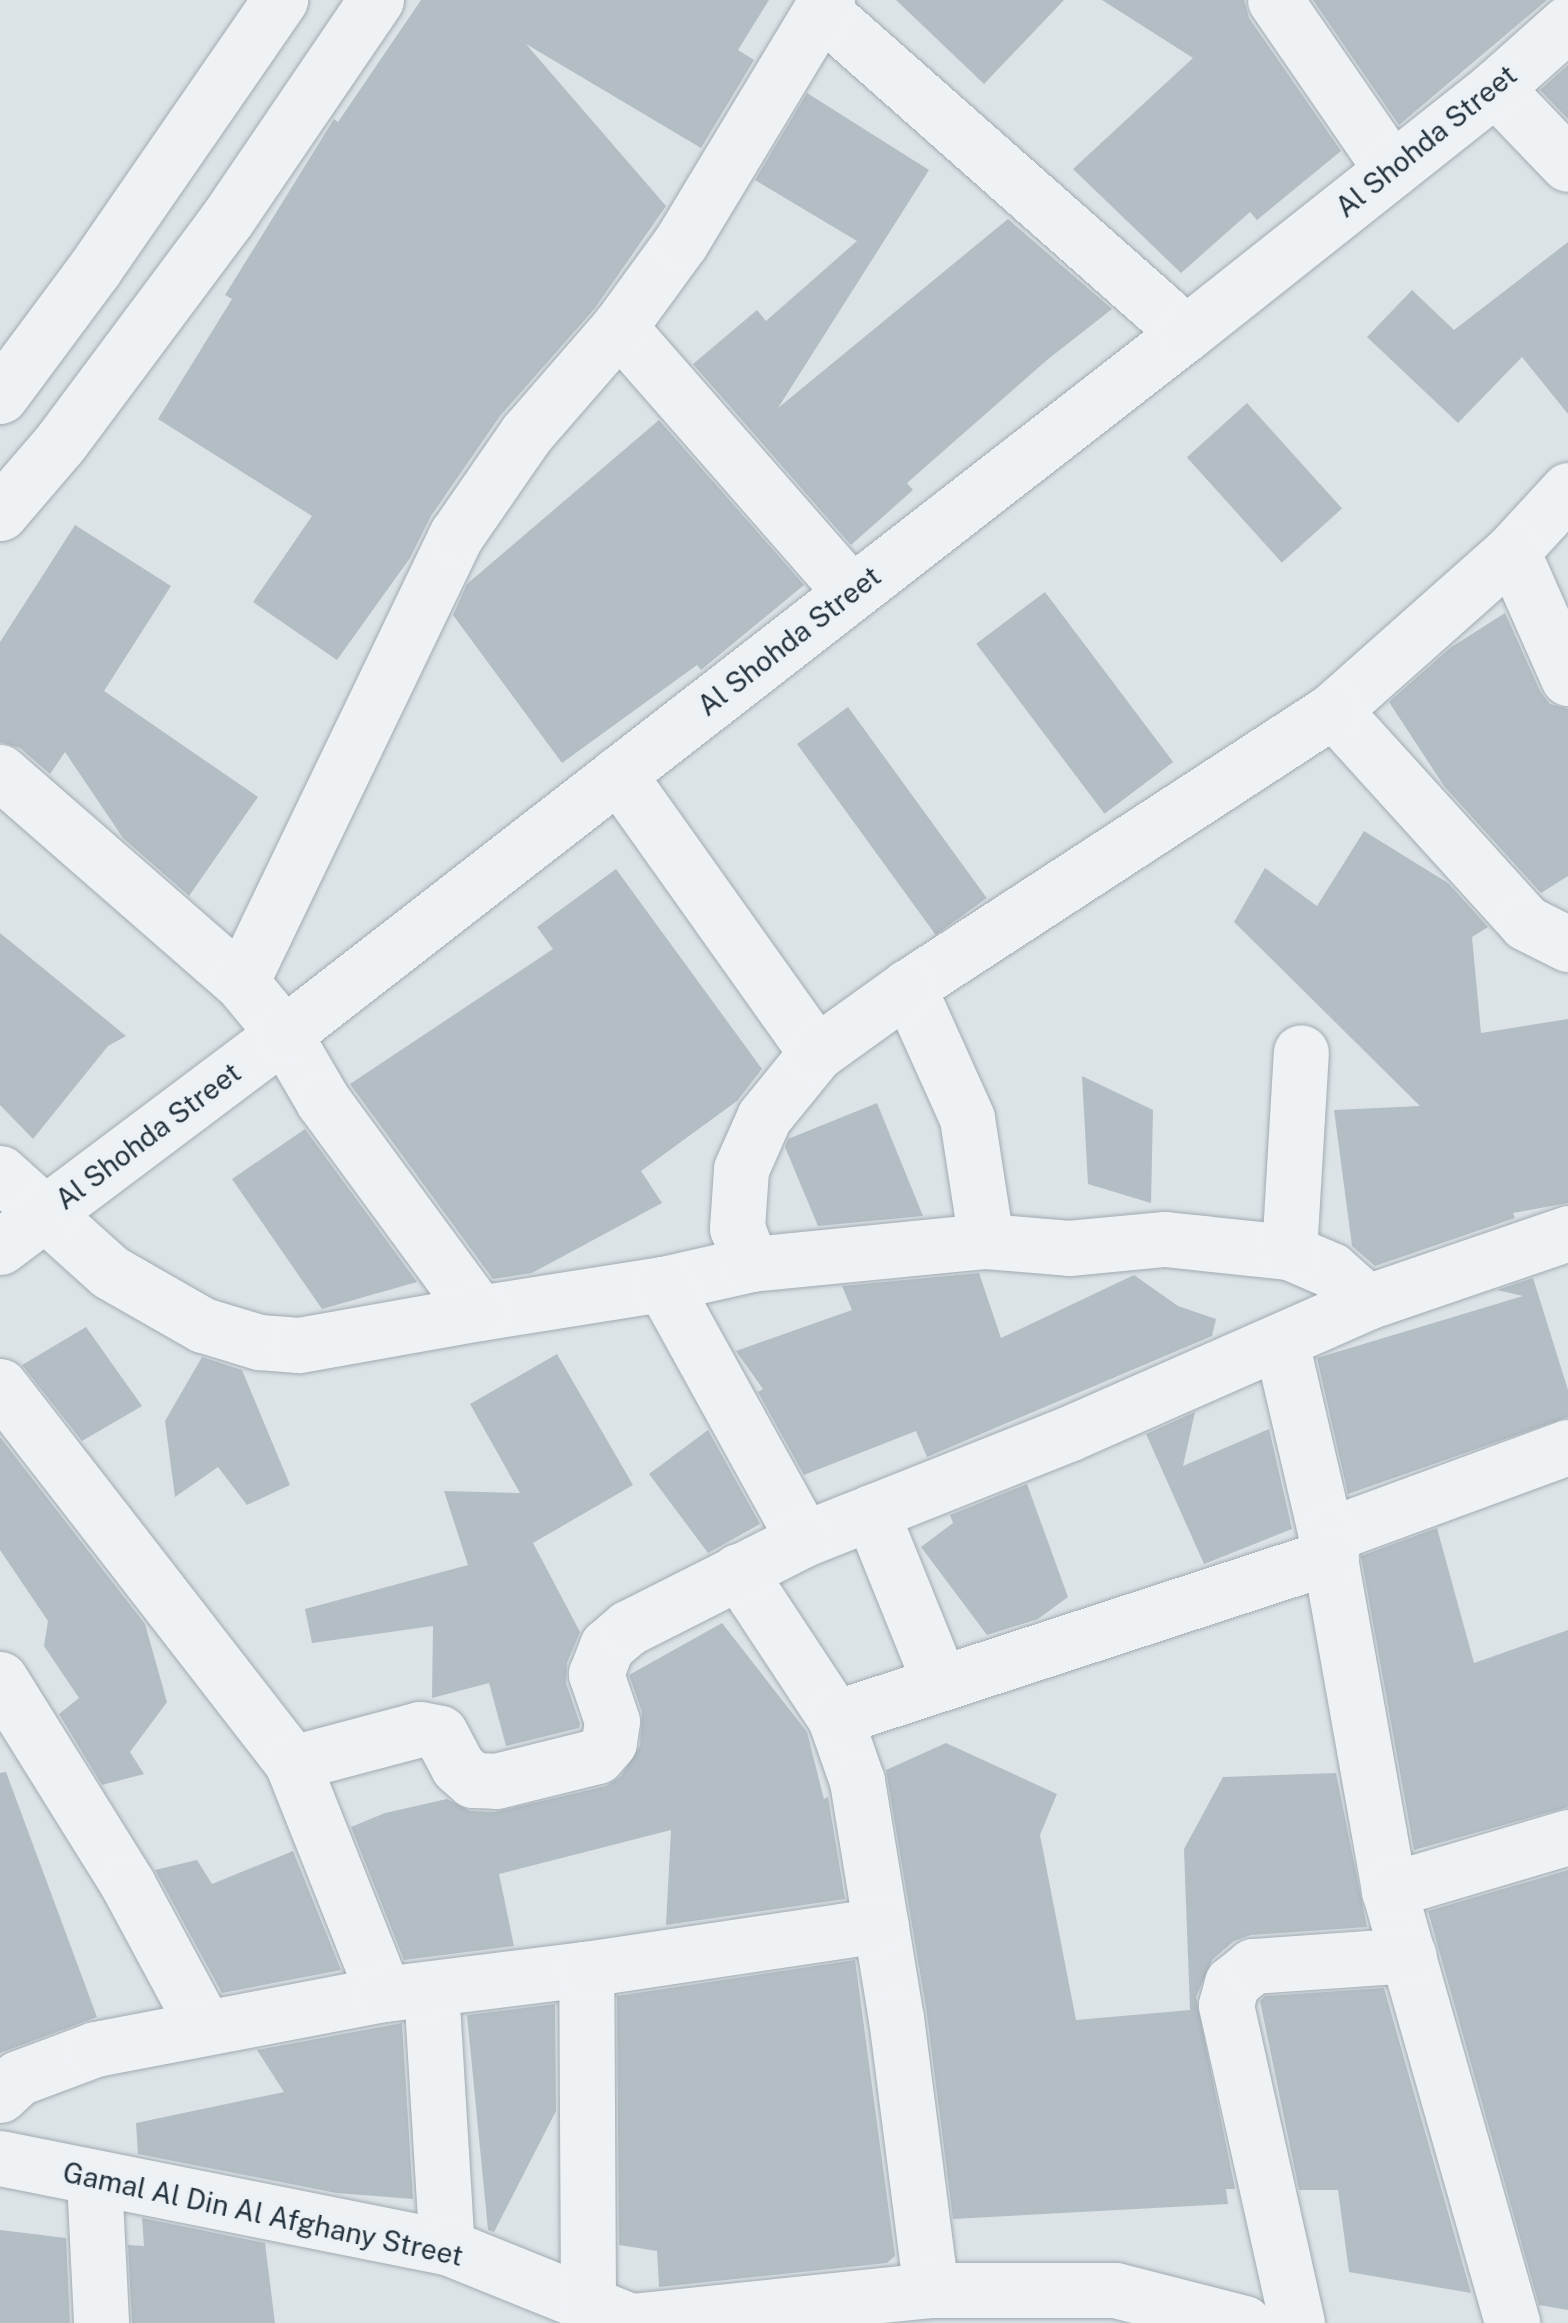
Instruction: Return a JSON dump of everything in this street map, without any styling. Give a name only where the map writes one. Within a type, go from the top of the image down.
[{"type":"street","points":[[0,396],[280,0]]},
{"type":"street","points":[[0,514],[60,443],[227,219],[376,0]]},
{"type":"street","points":[[1275,0],[1392,170]]},
{"type":"street","points":[[241,982],[457,534],[526,434],[620,326],[681,242],[824,5],[1186,332]]},
{"type":"street","name":"Al Shohda Street","points":[[21,1231],[284,1034],[1186,332],[1495,88],[1568,23]]},
{"type":"street","points":[[1495,88],[1568,164]]},
{"type":"street","points":[[620,326],[851,592]]},
{"type":"street","points":[[751,1264],[737,1228],[741,1170],[764,1118],[816,1053],[908,987],[1332,710],[1512,551],[1568,490]]},
{"type":"street","points":[[1512,551],[1568,678]]},
{"type":"street","points":[[1332,710],[1526,923],[1568,944]]},
{"type":"street","points":[[0,772],[241,982],[284,1034],[323,1101],[478,1312]]},
{"type":"street","points":[[618,774],[816,1053]]},
{"type":"street","points":[[908,987],[968,1118],[986,1240]]},
{"type":"street","points":[[1289,1252],[1300,1052]]},
{"type":"street","points":[[0,1173],[21,1231],[110,1272],[204,1325],[259,1342],[299,1344],[663,1284],[751,1264],[986,1240],[1069,1248],[1165,1239],[1289,1252],[1331,1270],[1367,1302]]},
{"type":"street","points":[[292,1763],[420,1730],[440,1734],[458,1767],[474,1780],[496,1781],[597,1756],[608,1742],[612,1720],[596,1674],[607,1646],[628,1628],[804,1538],[1068,1434],[1367,1302],[1568,1234]]},
{"type":"street","points":[[663,1284],[804,1538]]},
{"type":"street","points":[[1281,1342],[1329,1546],[1389,1890],[1512,2323]]},
{"type":"street","points":[[0,1386],[292,1763],[408,1991],[446,2247]]},
{"type":"street","points":[[835,1718],[1329,1546],[1568,1447]]},
{"type":"street","points":[[871,1512],[940,1683]]},
{"type":"street","points":[[738,1570],[835,1718],[858,1782],[931,2290]]},
{"type":"street","points":[[0,1680],[128,1886],[204,2026]]},
{"type":"street","points":[[1389,1890],[1568,1837]]},
{"type":"street","points":[[0,2095],[18,2078],[95,2048],[204,2026],[408,1991],[881,1925]]},
{"type":"street","points":[[1297,2323],[1226,2005],[1232,1983],[1254,1966],[1409,1955]]},
{"type":"street","points":[[586,1969],[618,2315],[931,2290],[1244,2323]]},
{"type":"street","name":"Gamal Al Din Al Afghany Street","points":[[0,2158],[446,2247],[618,2315]]},
{"type":"street","points":[[94,2178],[102,2323]]},
{"type":"building","points":[[421,0],[769,0],[738,50],[754,60],[701,148],[526,44],[666,206],[595,308],[500,416],[431,516],[410,558],[337,660],[253,602],[312,516],[158,419],[232,299],[225,295],[334,119],[338,122]]},
{"type":"building","points":[[896,0],[1064,0],[984,84]]},
{"type":"building","points":[[1102,0],[1244,0],[1249,18],[1341,151],[1257,220],[1250,212],[1181,273],[1073,169],[1193,58]]},
{"type":"building","points":[[1313,0],[1547,0],[1399,125]]},
{"type":"building","points":[[1568,65],[1568,119],[1540,90]]},
{"type":"building","points":[[807,93],[929,170],[778,408],[1008,219],[1112,309],[1047,360],[907,483],[913,490],[851,545],[693,364],[757,310],[766,321],[857,241],[755,180]]},
{"type":"building","points":[[1568,242],[1568,414],[1522,357],[1458,423],[1367,337],[1412,290],[1454,330]]},
{"type":"building","points":[[1247,403],[1342,509],[1282,563],[1187,457]]},
{"type":"building","points":[[659,420],[804,585],[701,670],[697,665],[562,763],[453,615],[467,584]]},
{"type":"building","points":[[75,525],[171,586],[104,691],[258,797],[189,896],[123,838],[65,752],[50,774],[20,748],[0,742],[0,642]]},
{"type":"building","points":[[1045,592],[1173,762],[1105,814],[976,644]]},
{"type":"building","points":[[1505,613],[1540,691],[1550,704],[1568,709],[1568,876],[1541,893],[1444,786],[1389,702],[1450,648]]},
{"type":"building","points":[[848,707],[987,898],[936,935],[797,744]]},
{"type":"building","points":[[1364,831],[1448,883],[1488,927],[1472,937],[1481,1033],[1568,1019],[1568,1203],[1513,1213],[1515,1218],[1375,1266],[1352,1246],[1334,1110],[1420,1106],[1234,922],[1265,868],[1317,906]]},
{"type":"building","points":[[616,869],[762,1069],[737,1101],[641,1171],[662,1203],[532,1273],[493,1279],[350,1084],[553,949],[537,927]]},
{"type":"building","points":[[0,933],[126,1036],[108,1046],[33,1139],[0,1105]]},
{"type":"building","points":[[1082,1076],[1153,1110],[1151,1203],[1088,1184]]},
{"type":"building","points":[[877,1103],[923,1216],[818,1226],[785,1147],[788,1139]]},
{"type":"building","points":[[305,1129],[417,1282],[322,1309],[232,1179]]},
{"type":"building","points":[[979,1273],[1001,1338],[1134,1275],[1178,1306],[1216,1319],[1212,1336],[927,1457],[916,1431],[804,1475],[758,1392],[763,1389],[736,1351],[852,1310],[842,1286]]},
{"type":"building","points":[[1533,1278],[1568,1390],[1568,1417],[1348,1494],[1317,1358],[1523,1296],[1497,1290]]},
{"type":"building","points":[[86,1327],[142,1406],[82,1441],[22,1365]]},
{"type":"building","points":[[557,1354],[633,1485],[533,1543],[580,1632],[567,1663],[566,1683],[580,1724],[579,1728],[506,1746],[489,1683],[432,1698],[433,1626],[312,1643],[305,1609],[468,1565],[444,1491],[520,1493],[470,1404]]},
{"type":"building","points":[[202,1357],[242,1370],[290,1485],[247,1505],[218,1467],[175,1497],[165,1421]]},
{"type":"building","points":[[1195,1412],[1183,1466],[1269,1429],[1292,1529],[1204,1564],[1146,1434]]},
{"type":"building","points":[[708,1430],[760,1524],[708,1553],[649,1474]]},
{"type":"building","points":[[0,1437],[145,1624],[167,1702],[130,1752],[144,1774],[102,1785],[59,1714],[79,1698],[44,1646],[48,1621],[0,1550]]},
{"type":"building","points":[[1027,1484],[1068,1597],[1038,1619],[987,1635],[921,1547],[953,1523],[950,1515]]},
{"type":"building","points":[[1437,1528],[1474,1663],[1568,1630],[1568,1807],[1414,1850],[1361,1556]]},
{"type":"building","points":[[722,1623],[807,1732],[824,1799],[828,1797],[845,1899],[666,1925],[671,1830],[499,1874],[514,1946],[404,1960],[351,1827],[385,1813],[447,1799],[470,1811],[495,1812],[606,1786],[621,1776],[640,1746],[642,1712],[629,1675]]},
{"type":"building","points":[[946,1743],[1057,1794],[1040,1835],[1076,2020],[1190,2010],[1184,1849],[1223,1777],[1336,1773],[1367,1927],[1251,1935],[1234,1941],[1212,1960],[1196,1997],[1235,2189],[1226,2189],[1228,2204],[953,2219],[927,2014],[886,1770]]},
{"type":"building","points":[[6,1772],[97,2017],[0,2053],[0,1773]]},
{"type":"building","points":[[293,1851],[341,1970],[222,1993],[155,1870],[197,1860],[212,1884]]},
{"type":"building","points":[[1568,1870],[1568,2310],[1539,2305],[1428,1911]]},
{"type":"building","points":[[855,1960],[895,2256],[887,2263],[659,2287],[657,2251],[619,2245],[617,1996]]},
{"type":"building","points":[[1384,1988],[1471,2293],[1349,2272],[1338,2190],[1299,2190],[1260,2001],[1265,1996]]},
{"type":"building","points":[[555,2004],[556,2111],[494,2232],[488,2230],[467,2015]]},
{"type":"building","points":[[402,2023],[413,2199],[336,2193],[138,2154],[136,2123],[284,2092],[257,2050]]},
{"type":"building","points":[[142,2218],[265,2243],[275,2323],[132,2323],[128,2245],[144,2246]]},
{"type":"building","points":[[0,2230],[66,2238],[70,2323],[0,2323]]}]
